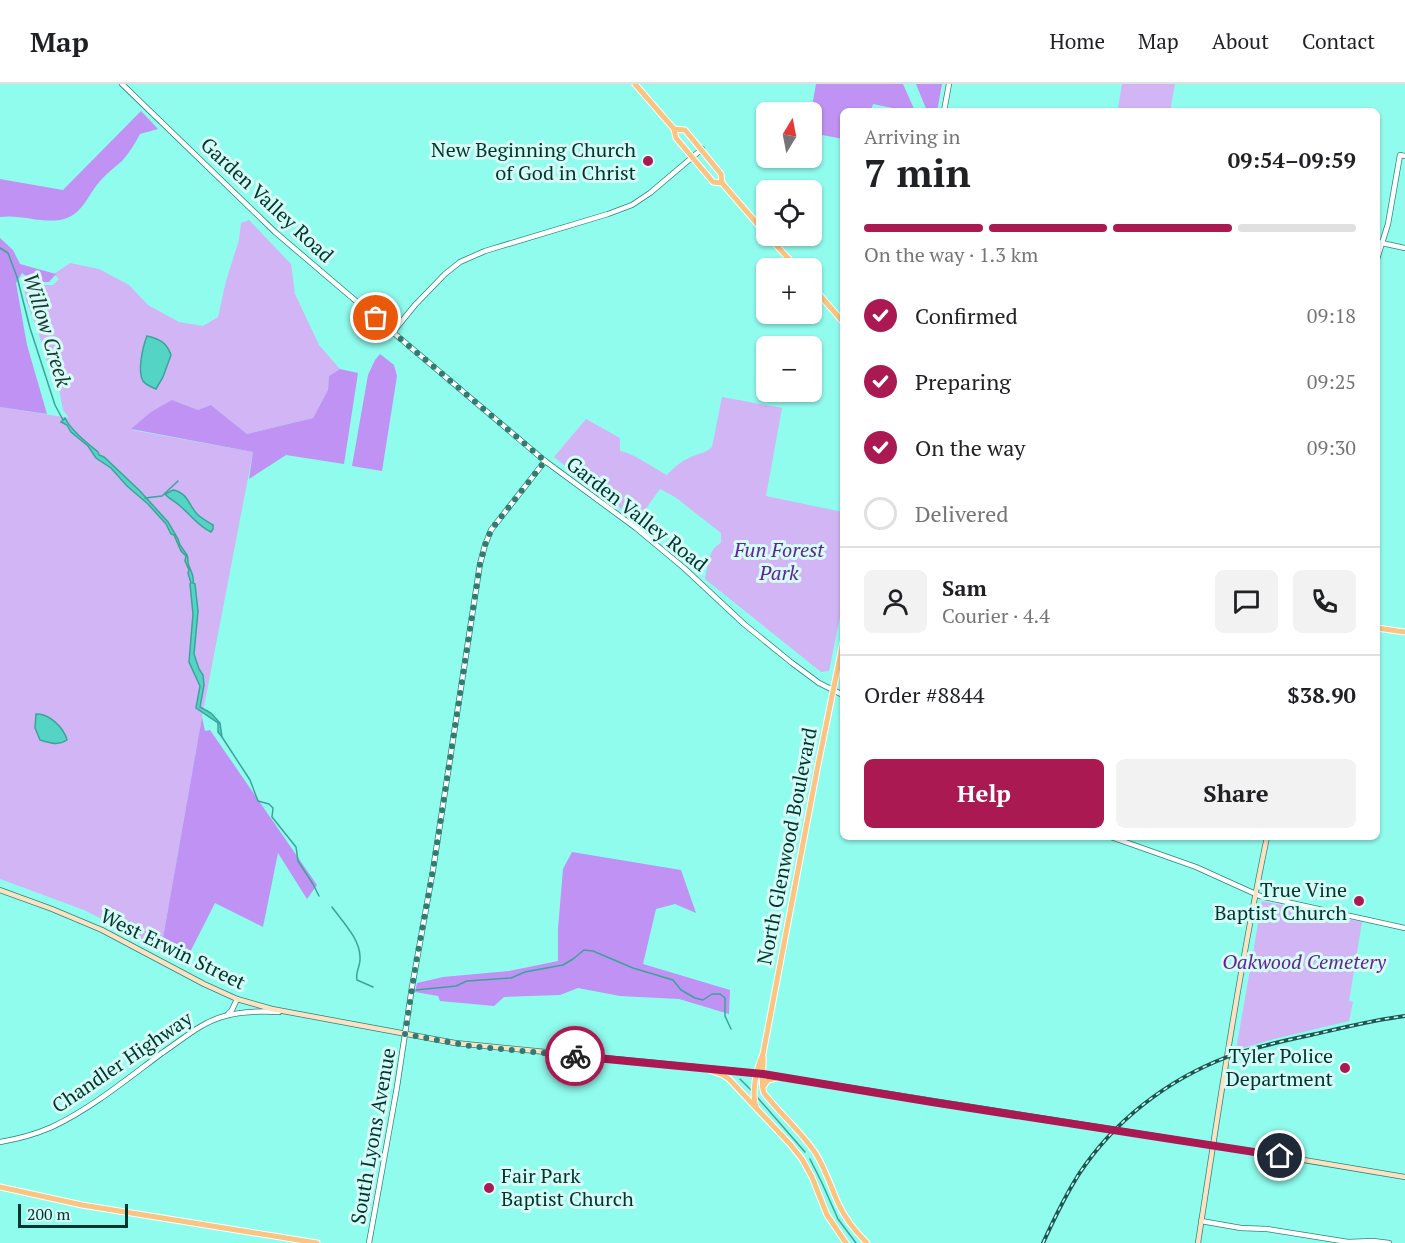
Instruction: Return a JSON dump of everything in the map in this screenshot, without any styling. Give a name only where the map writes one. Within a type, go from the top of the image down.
[{"type":"main road","points":[[635,84],[674,129],[676,138],[713,182],[722,183]]},
{"type":"main road","points":[[674,129],[685,130],[702,149],[722,174],[722,183],[756,222]]},
{"type":"main road","points":[[777,246],[788,258]]},
{"type":"main road","points":[[822,298],[840,319]]},
{"type":"main road","points":[[1380,628],[1405,632]]},
{"type":"main road","name":"North Glenwood Boulevard","points":[[760,1074],[758,1065],[762,1055],[840,656]]},
{"type":"main road","points":[[1198,1243],[1234,1012],[1255,894],[1267,840]]},
{"type":"main road","name":"West Erwin Street","points":[[0,890],[58,911],[96,928],[237,999],[287,1012],[470,1046],[760,1074],[1405,1177]]},
{"type":"main road","points":[[704,1068],[729,1079],[790,1144],[802,1159],[827,1215],[846,1243]]},
{"type":"main road","points":[[757,1109],[754,1100],[760,1074]]},
{"type":"main road","points":[[760,1074],[765,1094],[800,1132],[814,1152],[826,1173],[838,1204],[867,1243]]},
{"type":"main road","points":[[762,1088],[768,1080],[780,1077]]},
{"type":"main road","points":[[802,1159],[814,1152]]},
{"type":"main road","points":[[0,1188],[82,1205],[317,1243]]},
{"type":"street","name":"Garden Valley Road","points":[[122,84],[275,232],[545,461],[636,528],[684,568],[744,624],[807,675],[840,694]]},
{"type":"street","points":[[945,108],[949,84]]},
{"type":"street","points":[[393,332],[423,297],[460,261],[632,205],[650,193],[702,149]]},
{"type":"street","points":[[1380,240],[1390,212],[1403,156]]},
{"type":"street","points":[[1380,243],[1405,248]]},
{"type":"street","name":"South Lyons Avenue","points":[[369,1243],[405,1042],[480,564],[491,530],[545,461]]},
{"type":"street","points":[[1120,840],[1196,867],[1255,894],[1405,928]]},
{"type":"street","points":[[226,1015],[232,1011],[237,999]]},
{"type":"street","name":"Chandler Highway","points":[[0,1142],[43,1131],[72,1117],[196,1029],[212,1021],[226,1015],[255,1011],[287,1012]]},
{"type":"street","points":[[1201,1221],[1348,1242],[1389,1243]]},
{"type":"green space","points":[[1122,84],[1175,84],[1171,108],[1118,108]]},
{"type":"green space","points":[[249,220],[291,264],[295,294],[319,345],[340,369],[329,376],[328,390],[313,418],[247,434],[211,405],[198,410],[172,400],[132,430],[253,452],[202,717],[161,949],[84,910],[0,879],[0,407],[69,418],[63,410],[59,389],[26,300],[23,278],[34,285],[53,285],[59,279],[54,274],[70,263],[99,269],[129,285],[148,305],[179,322],[203,326],[218,317],[239,240],[241,223]]},
{"type":"green space","name":"Fun Forest Park","points":[[722,397],[782,408],[766,496],[840,511],[840,617],[829,671],[821,672],[705,579],[713,549],[721,543],[721,533],[675,497],[660,489],[637,521],[554,457],[586,419],[620,438],[620,451],[638,458],[667,475],[682,462],[712,447]]},
{"type":"green space","name":"Oakwood Cemetery","points":[[1262,901],[1362,922],[1349,1001],[1353,1002],[1349,1021],[1236,1050]]},
{"type":"shaded area","points":[[816,84],[903,84],[914,108],[892,108],[873,104],[872,108],[840,108],[840,138],[822,135],[822,102],[813,102]]},
{"type":"shaded area","points":[[916,84],[942,84],[938,108],[926,108]]},
{"type":"shaded area","points":[[141,111],[158,129],[140,134],[125,158],[108,172],[74,214],[68,218],[52,221],[0,217],[0,179],[63,190]]},
{"type":"shaded area","points":[[0,238],[13,250],[20,264],[56,274],[49,282],[34,282],[22,273],[16,283],[27,345],[47,414],[0,407]]},
{"type":"shaded area","points":[[147,336],[162,342],[171,355],[156,389],[146,384],[141,377],[141,358]]},
{"type":"shaded area","points":[[380,354],[394,365],[397,376],[382,471],[352,466],[368,375]]},
{"type":"shaded area","points":[[340,369],[358,373],[344,464],[286,455],[249,479],[253,452],[131,429],[151,412],[172,400],[198,410],[211,405],[247,434],[313,418],[328,390],[329,376]]},
{"type":"shaded area","points":[[65,418],[75,431],[140,491],[168,522],[187,555],[195,584],[198,611],[194,654],[203,675],[204,685],[200,707],[211,713],[220,723],[222,737],[218,732],[218,723],[196,708],[200,686],[189,662],[193,614],[186,556],[166,524],[111,468],[96,458],[88,446],[71,432],[67,425],[61,422]]},
{"type":"shaded area","points":[[173,490],[182,494],[197,514],[213,525],[211,532],[198,524],[165,494]]},
{"type":"shaded area","points":[[36,714],[46,716],[55,722],[67,740],[51,743],[40,740],[35,728]]},
{"type":"shaded area","points":[[202,717],[205,731],[210,730],[317,885],[307,899],[278,853],[263,927],[215,903],[185,962],[161,949]]},
{"type":"shaded area","points":[[572,852],[681,870],[696,913],[675,904],[656,909],[643,964],[730,990],[729,1014],[679,999],[620,996],[578,988],[560,995],[504,997],[494,1006],[440,1001],[438,996],[415,992],[417,983],[443,977],[509,971],[558,961],[563,869]]},
{"type":"waterway","name":"Willow Creek","points":[[0,248],[8,253],[17,277],[30,328],[55,405],[63,420]]},
{"type":"waterway","name":"Willow Creek","points":[[145,498],[162,496],[178,481]]},
{"type":"waterway","name":"Willow Creek","points":[[222,737],[250,780],[258,801],[269,804],[273,808],[272,817],[296,847],[298,861],[319,896]]},
{"type":"waterway","name":"Willow Creek","points":[[332,907],[350,930],[357,944],[360,960],[357,980],[373,987]]},
{"type":"waterway","name":"Willow Creek","points":[[416,990],[456,986],[467,981],[511,978],[525,972],[563,965],[584,950],[593,951],[633,968],[673,980],[681,990],[695,998],[703,1000],[712,994],[720,994],[725,998],[725,1016],[731,1029]]},
{"type":"waterway","name":"Willow Creek","points":[[740,1079],[752,1091]]},
{"type":"waterway","name":"Willow Creek","points":[[757,1097],[805,1152]]},
{"type":"waterway","name":"Willow Creek","points":[[810,1159],[838,1219],[856,1243]]},
{"type":"railway","points":[[1043,1243],[1069,1191],[1093,1155],[1125,1120],[1163,1090],[1205,1066],[1248,1050],[1358,1024],[1405,1016]]},
{"type":"way so far","points":[[376,318],[545,461],[491,530],[480,564],[433,870],[405,1034],[470,1046],[575,1056]]},
{"type":"place","name":"New Beginning Church of God in Christ","points":[[648,161]]},
{"type":"place","name":"True Vine Baptist Church","points":[[1359,901]]},
{"type":"place","name":"Tyler Police Department","points":[[1345,1068]]},
{"type":"place","name":"Fair Park Baptist Church","points":[[489,1188]]},
{"type":"route","points":[[575,1056],[763,1074],[1280,1156]]}]
